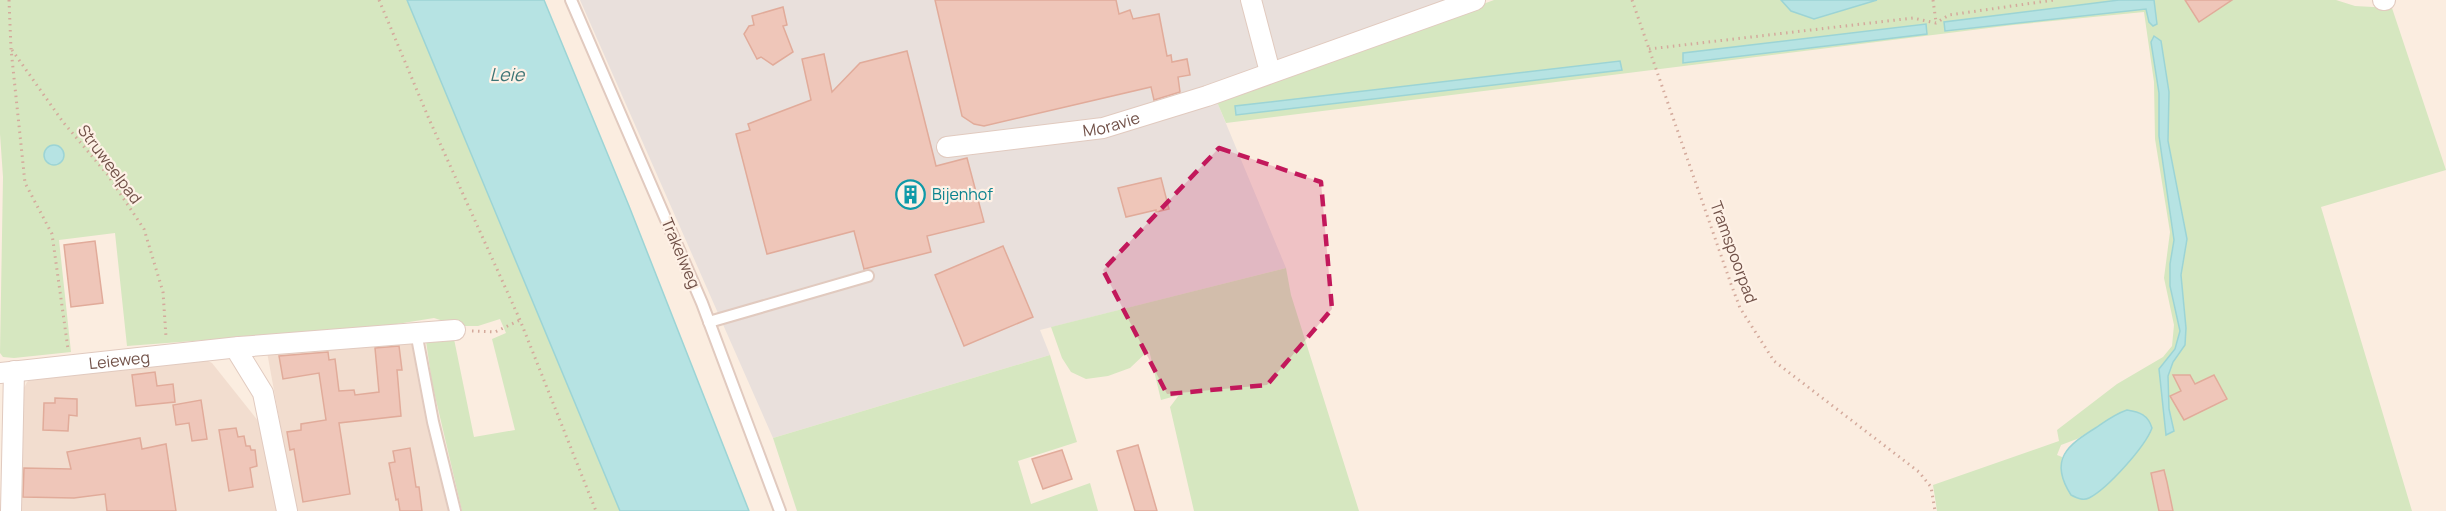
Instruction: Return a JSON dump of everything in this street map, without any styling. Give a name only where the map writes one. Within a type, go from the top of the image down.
[{"type":"street","points":[[1251,0],[1270,72]]},
{"type":"street","name":"Moravie","points":[[947,147],[1103,128],[1207,96],[1475,0]]},
{"type":"street","name":"Leieweg","points":[[7,372],[239,347],[455,330]]},
{"type":"street","points":[[239,347],[239,354],[263,393],[287,511]]},
{"type":"street","points":[[7,372],[11,511]]},
{"type":"lane","name":"Trakelweg","points":[[571,0],[709,322],[780,511]]},
{"type":"lane","points":[[709,322],[868,276]]},
{"type":"lane","points":[[417,332],[433,422],[455,511]]},
{"type":"path","points":[[9,0],[11,49],[26,183],[52,234],[70,365]]},
{"type":"path","points":[[379,0],[429,119],[520,320],[596,511]]},
{"type":"path","name":"Tramspoorpad","points":[[1632,0],[1731,284],[1740,308],[1753,330],[1774,361],[1918,472],[1931,487],[1935,511]]},
{"type":"path","points":[[1933,0],[1936,23]]},
{"type":"path","points":[[1649,49],[1913,18],[1936,23],[1949,15],[2054,0]]},
{"type":"path","name":"Struweelpad","points":[[11,49],[63,122],[107,174],[144,229],[163,292],[167,355]]},
{"type":"path","points":[[455,330],[495,332],[520,320]]},
{"type":"highlighted area","points":[[1219,148],[1321,182],[1332,309],[1267,385],[1167,394],[1103,270]]},
{"type":"shaded area","name":"Bijenhof","points":[[580,0],[1451,0],[1210,85],[1286,268],[1040,330],[1050,355],[773,438]]},
{"type":"shaded area","points":[[412,339],[450,511],[296,511],[267,352]]},
{"type":"shaded area","points":[[204,359],[212,363],[263,427],[279,511],[17,511],[21,394],[27,382],[33,377]]},
{"type":"green space","points":[[0,0],[407,0],[620,511],[462,511],[432,383],[426,341],[454,339],[474,437],[515,430],[492,339],[506,333],[500,319],[478,326],[459,326],[434,318],[378,327],[127,346],[115,233],[59,240],[71,352],[14,358],[3,357],[0,353],[3,177],[0,134]]},
{"type":"green space","points":[[1494,0],[2336,0],[2355,6],[2392,8],[2446,170],[2321,207],[2412,511],[1937,511],[1933,485],[2059,441],[2057,430],[2117,384],[2163,357],[2172,346],[2174,325],[2164,278],[2170,232],[2155,139],[2154,82],[2144,12],[2013,25],[1226,123],[1217,102]],"holes":[[[2098,426],[2144,443],[2085,499],[2068,490],[2063,478],[2062,457],[2057,455],[2061,445],[2077,439]]]},
{"type":"green space","points":[[1286,268],[1291,295],[1359,511],[1194,511],[1170,407],[1179,395],[1161,400],[1149,350],[1130,368],[1108,376],[1086,379],[1071,372],[1062,358],[1051,327]]},
{"type":"green space","points":[[1050,355],[1077,442],[1018,461],[1031,504],[1090,483],[1098,511],[797,511],[773,438]]},
{"type":"water","name":"Leie","points":[[407,0],[544,0],[629,206],[749,511],[620,511]]},
{"type":"water","points":[[1781,0],[1877,0],[1814,19],[1791,11]]},
{"type":"water","points":[[2119,0],[2154,0],[2157,24],[2153,26],[2149,22],[2146,9],[1945,31],[1944,22]]},
{"type":"water","points":[[1926,24],[1927,34],[1683,63],[1683,53]]},
{"type":"water","points":[[2154,36],[2161,41],[2169,92],[2168,141],[2187,239],[2181,275],[2186,328],[2185,345],[2173,362],[2168,376],[2169,409],[2174,431],[2166,435],[2159,369],[2175,349],[2180,331],[2170,286],[2170,264],[2174,240],[2159,136],[2159,93],[2151,42]]},
{"type":"water","points":[[1620,61],[1622,70],[1236,115],[1235,106]]},
{"type":"water","points":[[54,145],[61,148],[64,155],[61,162],[54,165],[47,162],[44,155],[47,148]]},
{"type":"water","points":[[2127,410],[2143,415],[2152,428],[2142,446],[2115,477],[2097,493],[2084,499],[2071,495],[2061,472],[2064,454],[2077,440],[2111,417]]},
{"type":"building","points":[[935,0],[1116,0],[1119,14],[1130,10],[1133,19],[1159,14],[1167,56],[1171,55],[1172,62],[1187,59],[1190,75],[1178,77],[1180,92],[1154,100],[1151,87],[984,126],[974,124],[962,116]]},
{"type":"building","points":[[2185,0],[2232,0],[2199,22]]},
{"type":"building","points":[[783,7],[787,25],[783,26],[793,52],[773,65],[761,57],[757,59],[744,34],[749,26],[754,25],[752,16]]},
{"type":"building","points":[[907,51],[936,166],[967,158],[984,222],[927,236],[931,252],[864,269],[854,231],[767,254],[736,134],[750,130],[748,124],[811,100],[802,59],[824,54],[832,92],[860,63]]},
{"type":"building","points":[[1161,178],[1169,209],[1126,217],[1118,188]]},
{"type":"building","points":[[95,241],[103,303],[71,307],[64,245]]},
{"type":"building","points":[[1003,246],[1033,317],[964,346],[935,275]]},
{"type":"building","points":[[399,346],[402,370],[397,370],[401,416],[339,423],[350,494],[303,502],[294,449],[290,450],[287,432],[301,430],[301,424],[326,420],[319,373],[283,379],[279,356],[328,352],[329,360],[335,359],[339,391],[354,390],[355,395],[379,392],[375,348]]},
{"type":"building","points":[[155,372],[157,386],[173,384],[175,402],[136,406],[132,375]]},
{"type":"building","points":[[2173,375],[2190,375],[2195,384],[2214,375],[2227,399],[2184,420],[2170,396],[2181,391]]},
{"type":"building","points":[[55,398],[77,399],[77,416],[69,415],[68,431],[43,430],[44,403],[55,403]]},
{"type":"building","points":[[201,400],[207,439],[192,441],[189,423],[176,425],[173,405]]},
{"type":"building","points":[[236,428],[238,437],[244,436],[246,446],[255,450],[257,466],[250,468],[253,487],[229,491],[219,430]]},
{"type":"building","points":[[140,438],[142,449],[166,444],[176,511],[107,511],[105,494],[74,498],[23,497],[24,468],[71,469],[67,452]]},
{"type":"building","points":[[1138,445],[1157,511],[1135,511],[1117,451]]},
{"type":"building","points":[[410,448],[422,511],[400,511],[398,499],[396,500],[389,463],[395,462],[393,451]]},
{"type":"building","points":[[1062,450],[1072,479],[1043,489],[1032,459]]},
{"type":"building","points":[[2164,470],[2173,511],[2159,511],[2151,473]]},
{"type":"place","name":"Bijenhof","points":[[911,194]]}]
